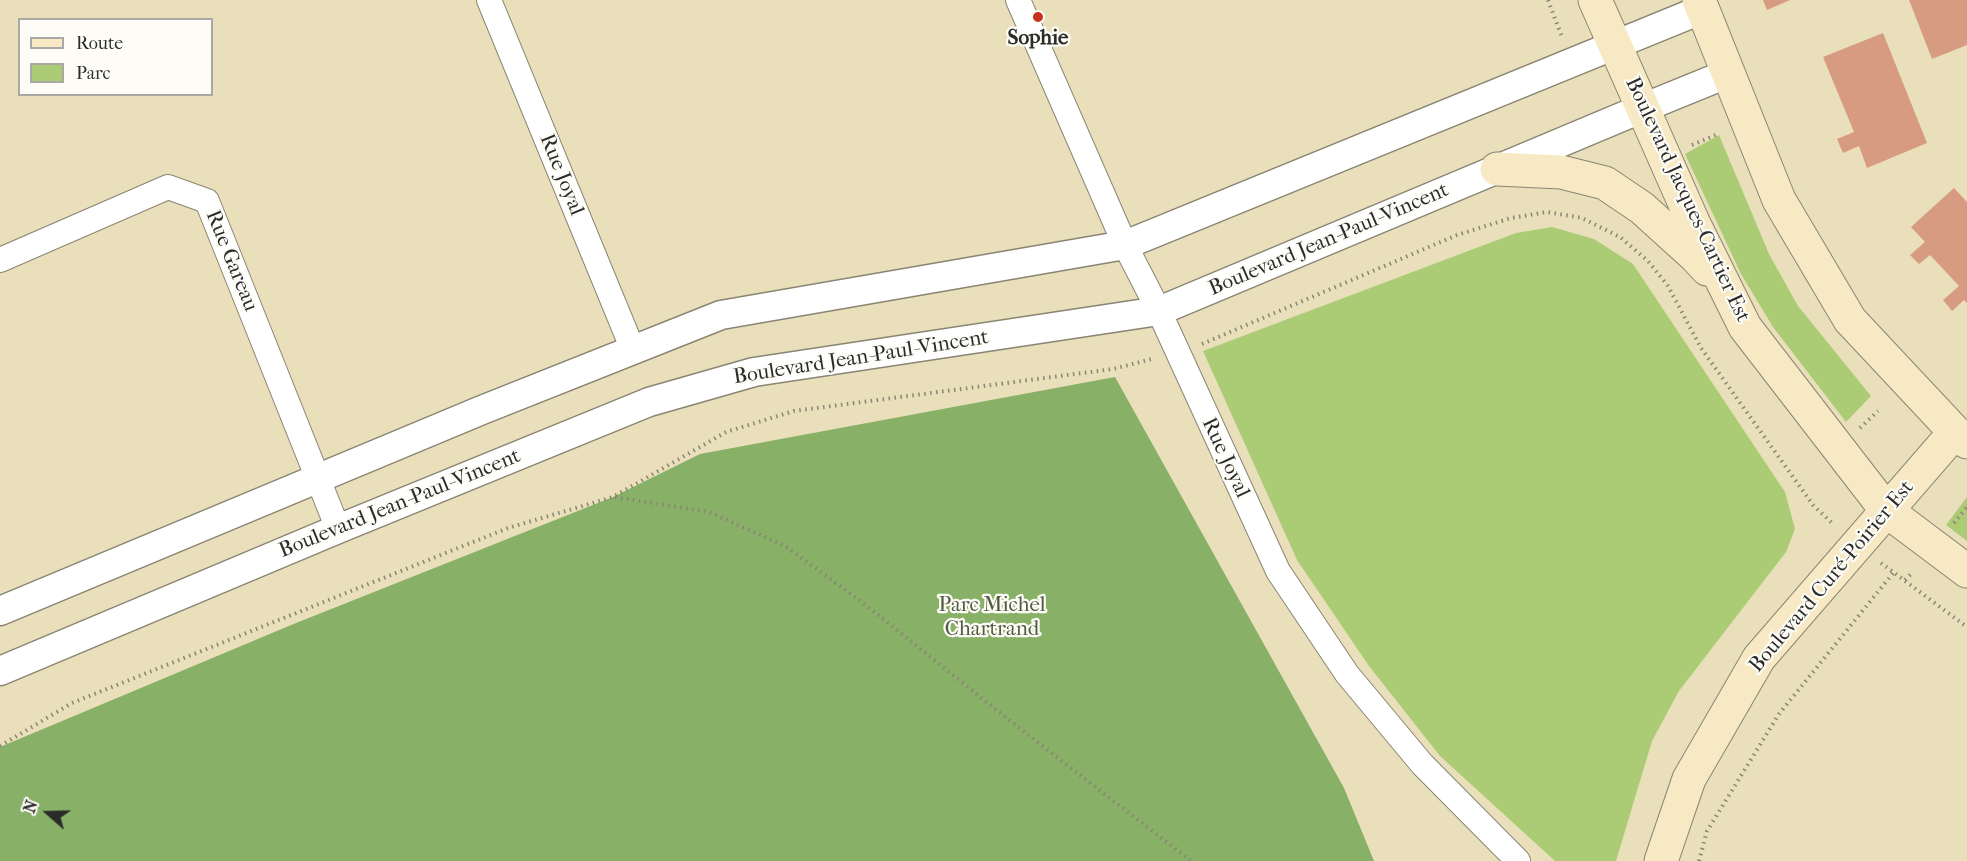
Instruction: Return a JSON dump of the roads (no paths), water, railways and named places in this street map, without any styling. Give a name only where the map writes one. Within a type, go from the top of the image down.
[{"type":"main road","name":"Boulevard Jacques-Cartier Est","points":[[1595,0],[1693,222],[1745,327],[1887,511],[1967,571]]},
{"type":"main road","points":[[1701,4],[1779,200],[1850,320],[1961,437]]},
{"type":"main road","points":[[1497,169],[1561,172],[1605,183],[1642,208],[1695,256],[1728,293]]},
{"type":"main road","name":"Boulevard Curé-Poirier Est","points":[[1661,861],[1689,779],[1759,658],[1887,511],[1961,437]]},
{"type":"street","name":"Rue Joyal","points":[[489,0],[633,350]]},
{"type":"street","name":"Rue Joyal","points":[[1018,0],[1125,245],[1159,311],[1278,571],[1341,665],[1422,764],[1518,861]]},
{"type":"street","points":[[1,606],[721,315],[1125,245],[1614,44],[1701,4]]},
{"type":"street","name":"Boulevard Jean-Paul-Vincent","points":[[0,671],[649,402],[754,372],[1159,311],[1729,73]]},
{"type":"street","name":"Rue Gareau","points":[[0,260],[168,187],[207,201],[338,529]]},
{"type":"place","name":"Sophie","points":[[1038,17]]},
{"type":"park label","name":"Parc Michel Chartrand","points":[[992,618]]}]
